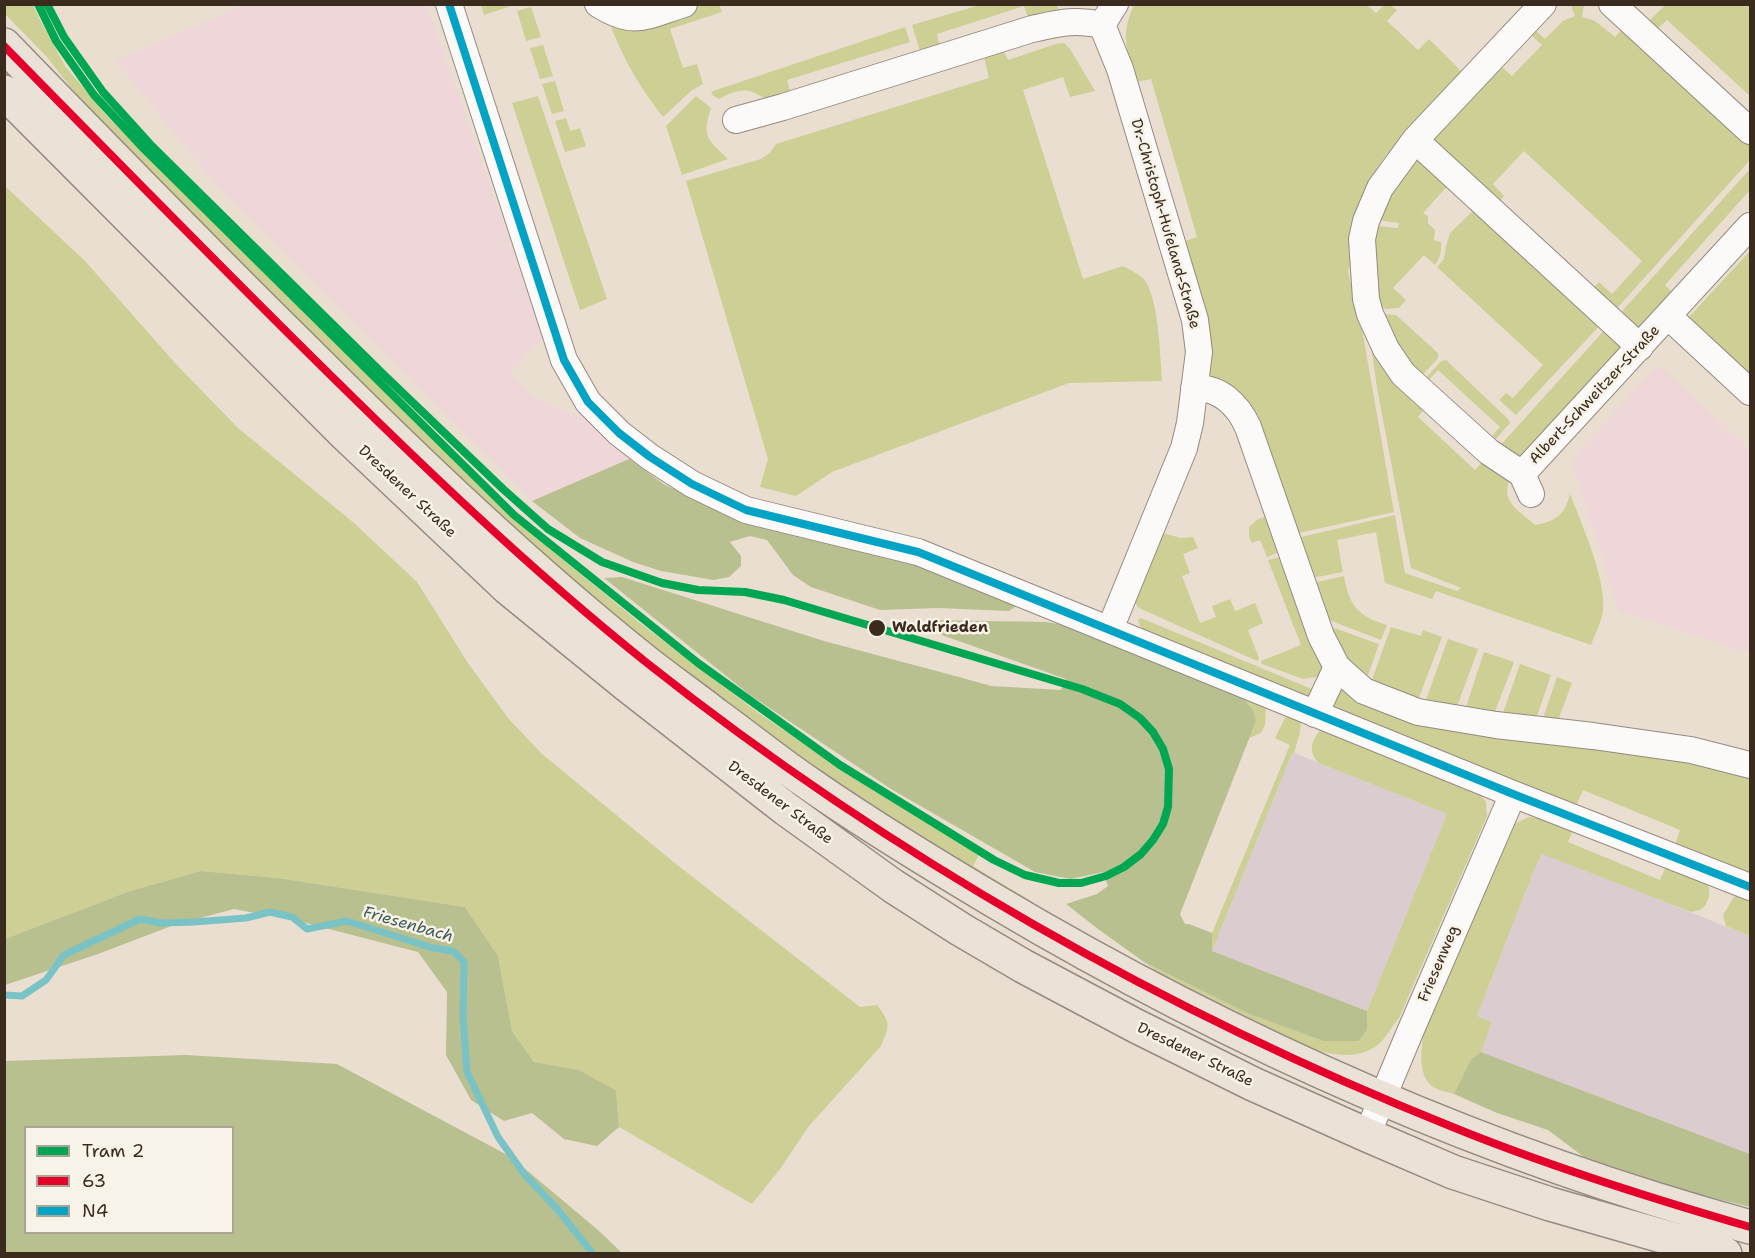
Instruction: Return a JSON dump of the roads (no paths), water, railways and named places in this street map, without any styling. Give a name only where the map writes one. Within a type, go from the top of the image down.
[{"type":"main road","points":[[4,45],[171,218],[440,483],[648,664],[808,784],[925,859],[1055,937],[1184,1006],[1328,1076],[1541,1161],[1641,1195],[1750,1227]]},
{"type":"main road","name":"Dresdener Straße","points":[[4,92],[346,435],[508,588],[627,685],[786,809],[893,886],[1023,966],[1253,1084],[1367,1136],[1453,1172],[1550,1204],[1725,1254]]},
{"type":"street","points":[[449,4],[564,360],[588,402],[619,433],[650,457],[692,484],[746,510],[918,552],[1513,794],[1750,886]]},
{"type":"street","points":[[598,4],[618,16],[639,19],[684,4]]},
{"type":"street","name":"Albert-Schweitzer-Straße","points":[[1543,4],[1415,140],[1380,188],[1366,221],[1362,239],[1366,299],[1370,314],[1386,349],[1403,374],[1526,484],[1640,347],[1750,226]]},
{"type":"street","points":[[1612,4],[1750,131]]},
{"type":"street","name":"Dr.-Christoph-Hufeland-Straße","points":[[736,120],[1032,29],[1064,13],[1083,21],[1108,15],[1120,69],[1195,320],[1198,352],[1190,423],[1184,448],[1110,629]]},
{"type":"street","points":[[1415,140],[1640,347]]},
{"type":"street","name":"Albert-Schweitzer-Straße","points":[[1668,316],[1750,392]]},
{"type":"street","points":[[1194,388],[1208,388],[1231,402],[1241,412],[1321,636],[1337,667],[1364,691],[1418,712],[1496,725],[1691,750],[1750,765]]},
{"type":"street","points":[[1315,714],[1337,667]]},
{"type":"street","name":"Friesenweg","points":[[1367,1136],[1513,794]]},
{"type":"waterway","name":"Friesenbach","points":[[4,995],[22,996],[46,980],[64,955],[140,919],[161,923],[194,922],[246,918],[270,912],[292,917],[307,929],[347,921],[433,948],[453,951],[464,962],[463,1017],[467,1072],[498,1137],[525,1175],[558,1210],[593,1254]]},
{"type":"tram line","name":"2","points":[[38,4],[56,41],[94,95],[144,149],[514,515],[698,663],[840,765],[994,860],[1025,875],[1059,883],[1081,883],[1106,876],[1124,867],[1141,854],[1153,840],[1163,824],[1168,807],[1169,769],[1163,749],[1153,732],[1140,718],[1120,704],[1082,689],[784,600],[745,592],[698,590],[662,583],[602,562],[548,529],[385,376],[150,144],[103,92],[64,37],[47,4]]},
{"type":"place","name":"Waldfrieden","points":[[877,628]]}]
